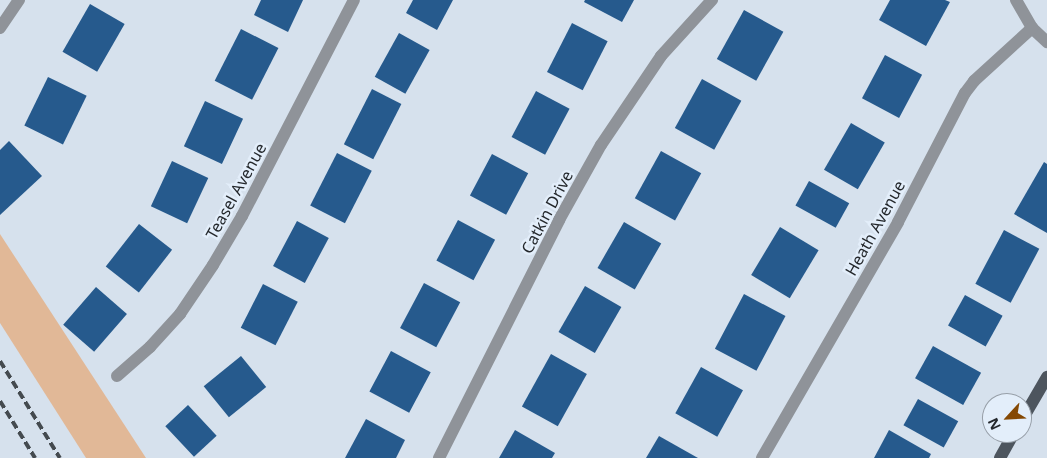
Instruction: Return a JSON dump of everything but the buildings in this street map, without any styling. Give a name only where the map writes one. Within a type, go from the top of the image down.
[{"type":"main road","points":[[1032,403],[1047,377]]},
{"type":"main road","points":[[1000,458],[1008,443]]},
{"type":"street","points":[[0,28],[19,0]]},
{"type":"street","name":"Teasel Avenue","points":[[117,376],[150,347],[180,314],[213,265],[242,216],[354,0]]},
{"type":"street","name":"Catkin Drive","points":[[439,458],[560,220],[601,145],[661,56],[712,0]]},
{"type":"street","points":[[1016,0],[1032,28],[1047,42]]},
{"type":"street","name":"Heath Avenue","points":[[762,458],[898,222],[965,93],[974,81],[1032,28]]},
{"type":"shaded area","points":[[0,234],[146,458],[86,458],[0,323]]},
{"type":"railway","points":[[0,361],[60,458]]},
{"type":"railway","points":[[0,401],[35,458]]}]
